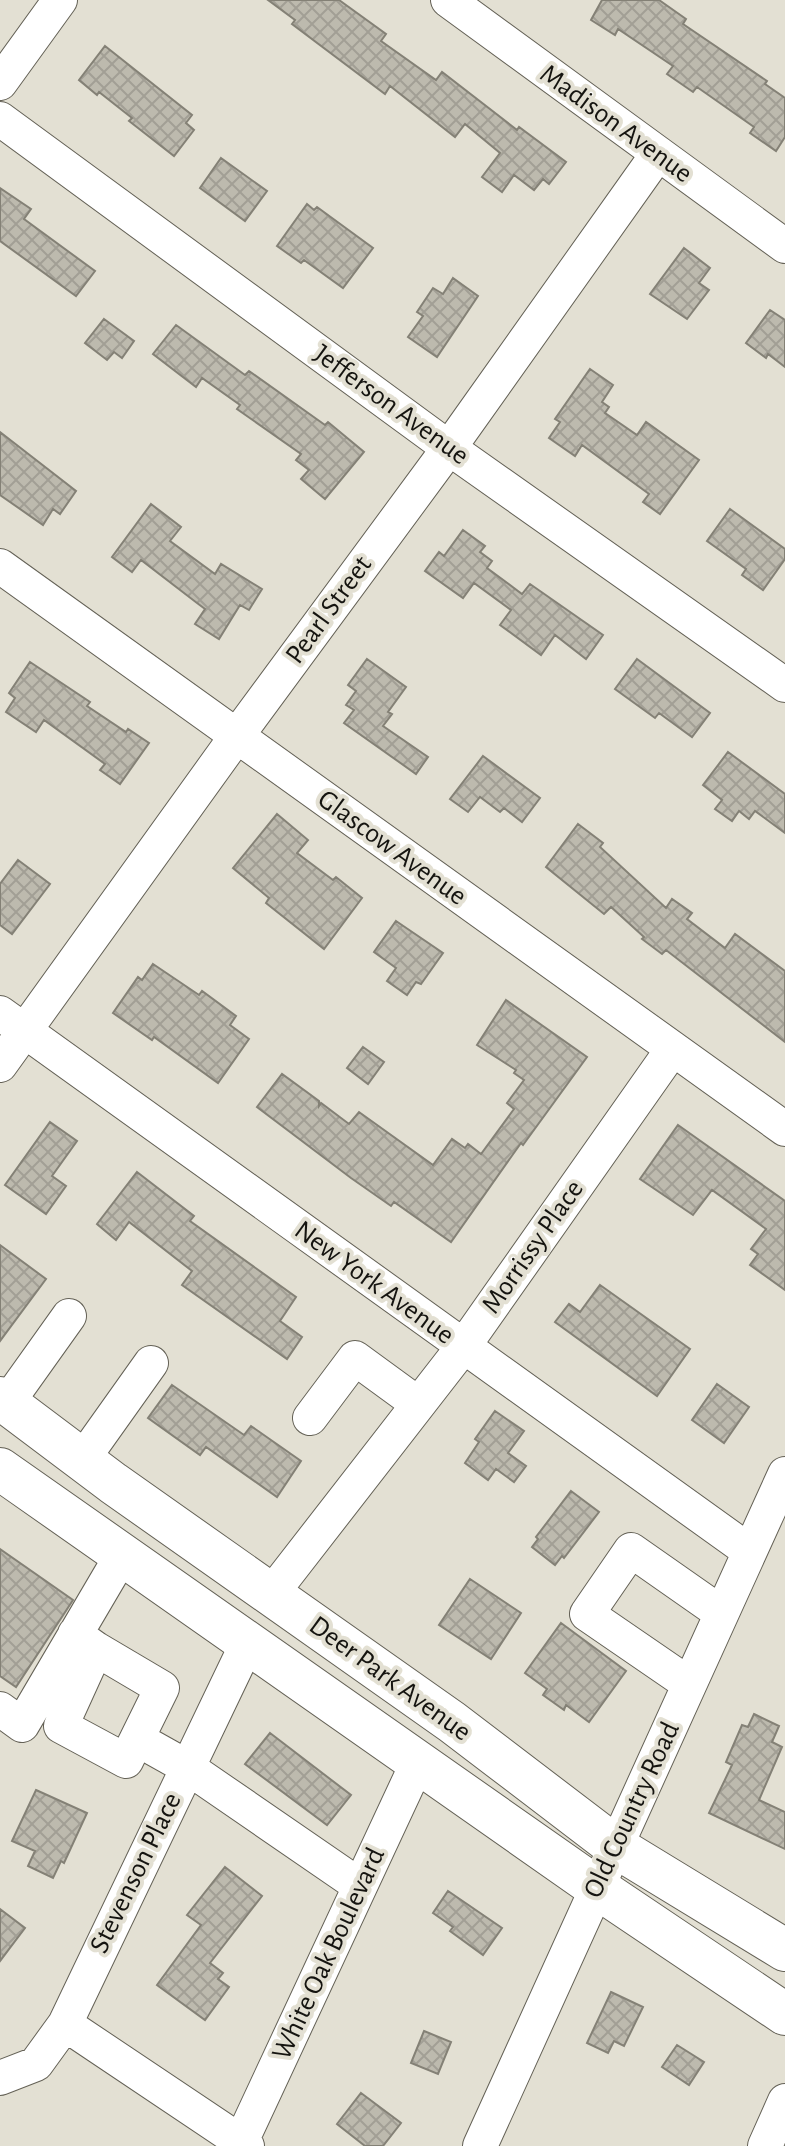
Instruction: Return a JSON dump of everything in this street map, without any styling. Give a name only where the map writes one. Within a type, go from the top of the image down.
[{"type":"main road","name":"Deer Park Avenue","points":[[3,1401],[452,1722],[616,1847],[785,1950]]},
{"type":"main road","name":"Deer Park Avenue","points":[[0,1469],[596,1887],[785,2014]]},
{"type":"street","points":[[0,83],[60,0]]},
{"type":"street","name":"Madison Avenue","points":[[448,0],[785,246]]},
{"type":"street","name":"Jefferson Avenue","points":[[0,119],[449,448],[785,685]]},
{"type":"street","name":"Pearl Street","points":[[0,1065],[12,1022],[236,737],[449,448],[657,155]]},
{"type":"street","name":"Glascow Avenue","points":[[0,566],[785,1129]]},
{"type":"street","name":"New York Avenue","points":[[12,1022],[749,1551]]},
{"type":"street","name":"Morrissy Place","points":[[272,1593],[463,1347],[672,1050]]},
{"type":"street","points":[[3,1401],[69,1316]]},
{"type":"street","points":[[310,1418],[355,1358],[418,1404]]},
{"type":"street","points":[[82,1460],[151,1363]]},
{"type":"street","name":"Old Country Road","points":[[480,2146],[785,1474]]},
{"type":"street","points":[[689,1684],[587,1614],[631,1550],[721,1613]]},
{"type":"street","points":[[86,1642],[162,1688],[126,1761],[61,1726],[86,1642],[122,1555]]},
{"type":"street","points":[[0,1709],[22,1725],[86,1642]]},
{"type":"street","name":"Stevenson Place","points":[[0,2078],[36,2064],[65,2024],[247,1644]]},
{"type":"street","points":[[137,1739],[187,1767],[360,1886]]},
{"type":"street","name":"White Oak Boulevard","points":[[242,2145],[418,1762]]},
{"type":"street","points":[[65,2024],[242,2145]]},
{"type":"street","points":[[765,2146],[785,2101]]},
{"type":"building","points":[[268,0],[339,0],[386,34],[381,41],[436,80],[442,72],[517,130],[519,127],[566,162],[549,184],[543,179],[534,190],[514,175],[502,192],[482,177],[500,153],[465,124],[455,137],[390,86],[385,94],[292,24],[295,20]]},
{"type":"building","points":[[602,0],[659,0],[686,19],[683,24],[767,81],[765,84],[785,98],[785,137],[776,151],[750,133],[754,127],[697,87],[693,92],[667,74],[673,66],[618,29],[615,35],[591,20]]},
{"type":"building","points":[[105,46],[192,115],[186,123],[194,130],[174,156],[129,121],[132,118],[79,80]]},
{"type":"building","points":[[221,158],[267,191],[245,221],[200,188]]},
{"type":"building","points":[[0,188],[31,209],[24,219],[95,271],[76,296],[0,241]]},
{"type":"building","points":[[307,204],[314,210],[317,207],[373,248],[343,288],[304,260],[301,263],[277,246]]},
{"type":"building","points":[[684,248],[710,268],[699,283],[709,290],[687,319],[650,294]]},
{"type":"building","points":[[453,278],[478,296],[437,357],[408,337],[423,316],[417,312],[433,288],[443,294]]},
{"type":"building","points":[[770,310],[785,320],[785,367],[746,343]]},
{"type":"building","points":[[104,319],[134,341],[122,358],[114,352],[107,360],[85,343]]},
{"type":"building","points":[[176,325],[245,375],[249,371],[325,425],[328,422],[364,452],[325,499],[301,479],[309,470],[296,460],[301,454],[237,409],[240,405],[202,378],[196,387],[153,354]]},
{"type":"building","points":[[590,369],[613,385],[602,402],[609,407],[605,413],[637,435],[646,422],[699,460],[660,514],[643,502],[649,494],[582,445],[575,456],[549,438],[560,422],[555,419]]},
{"type":"building","points":[[0,432],[76,491],[60,514],[53,509],[43,525],[0,495]]},
{"type":"building","points":[[151,504],[181,527],[170,541],[215,574],[221,564],[262,589],[249,610],[240,605],[219,639],[195,624],[205,609],[141,560],[132,572],[112,557]]},
{"type":"building","points":[[730,509],[785,549],[785,559],[763,590],[742,575],[746,569],[707,541]]},
{"type":"building","points":[[463,530],[485,546],[480,552],[492,561],[487,568],[522,594],[530,584],[603,635],[586,659],[555,635],[541,655],[500,625],[511,610],[474,583],[463,598],[425,571],[439,552],[444,556]]},
{"type":"building","points":[[367,659],[406,687],[388,712],[392,714],[383,726],[428,757],[416,774],[344,723],[354,710],[346,705],[356,691],[348,685]]},
{"type":"building","points":[[637,659],[710,713],[692,737],[659,713],[655,718],[615,689]]},
{"type":"building","points":[[30,662],[90,702],[87,706],[149,743],[120,784],[100,770],[105,764],[44,720],[36,732],[6,712],[15,698],[9,693]]},
{"type":"building","points":[[728,752],[785,794],[785,833],[755,811],[749,819],[739,811],[732,821],[715,809],[722,800],[703,785]]},
{"type":"building","points":[[483,756],[540,798],[522,822],[504,808],[500,812],[480,797],[468,812],[450,799]]},
{"type":"building","points":[[277,814],[308,840],[297,853],[333,880],[336,877],[362,898],[324,949],[266,903],[269,898],[233,868]]},
{"type":"building","points":[[578,824],[603,843],[600,847],[666,908],[672,899],[692,913],[687,919],[725,948],[735,934],[785,971],[785,1042],[666,950],[662,954],[642,939],[644,937],[611,907],[604,914],[546,867]]},
{"type":"building","points":[[18,860],[50,884],[12,934],[0,925],[0,884]]},
{"type":"building","points":[[396,921],[443,953],[421,984],[416,982],[407,995],[387,981],[396,968],[374,952]]},
{"type":"building","points":[[153,964],[199,995],[202,991],[236,1016],[230,1025],[249,1039],[218,1083],[154,1037],[152,1040],[113,1013],[138,977],[142,980]]},
{"type":"building","points":[[506,1000],[587,1057],[451,1242],[394,1202],[391,1206],[257,1107],[282,1074],[319,1101],[319,1106],[321,1103],[349,1124],[359,1112],[433,1165],[452,1139],[465,1148],[468,1144],[481,1154],[514,1109],[507,1103],[524,1080],[514,1073],[516,1070],[477,1045]]},
{"type":"building","points":[[363,1047],[384,1062],[368,1084],[347,1068]]},
{"type":"building","points":[[50,1122],[77,1141],[52,1176],[66,1186],[46,1214],[5,1185]]},
{"type":"building","points":[[678,1125],[785,1201],[785,1290],[750,1265],[758,1254],[751,1249],[766,1229],[712,1190],[693,1215],[640,1179]]},
{"type":"building","points":[[137,1172],[194,1216],[190,1221],[296,1297],[280,1321],[302,1337],[287,1359],[182,1285],[192,1271],[129,1222],[116,1240],[97,1224]]},
{"type":"building","points":[[0,1245],[46,1279],[0,1341]]},
{"type":"building","points":[[600,1285],[690,1349],[657,1396],[555,1322],[569,1304],[580,1312]]},
{"type":"building","points":[[717,1384],[749,1407],[724,1443],[692,1420]]},
{"type":"building","points":[[172,1385],[244,1435],[251,1426],[301,1461],[277,1497],[206,1447],[200,1455],[148,1418]]},
{"type":"building","points":[[495,1411],[524,1431],[508,1453],[526,1466],[514,1482],[496,1469],[488,1480],[465,1463],[479,1442],[475,1439]]},
{"type":"building","points":[[571,1491],[599,1512],[564,1558],[562,1556],[555,1565],[532,1547],[538,1539],[536,1537]]},
{"type":"building","points":[[0,1549],[73,1600],[16,1687],[0,1676]]},
{"type":"building","points":[[470,1579],[521,1613],[491,1659],[439,1625]]},
{"type":"building","points":[[561,1623],[626,1671],[589,1722],[566,1705],[564,1710],[543,1695],[547,1689],[525,1673]]},
{"type":"building","points":[[754,1714],[779,1726],[772,1742],[782,1747],[759,1800],[785,1812],[785,1849],[709,1813],[732,1765],[726,1762],[742,1725],[748,1727]]},
{"type":"building","points":[[270,1733],[351,1795],[327,1825],[245,1764]]},
{"type":"building","points":[[36,1790],[87,1813],[64,1863],[61,1861],[53,1878],[28,1866],[35,1851],[12,1841]]},
{"type":"building","points":[[225,1867],[262,1896],[210,1963],[223,1973],[218,1979],[229,1987],[205,2020],[157,1985],[201,1925],[187,1915]]},
{"type":"building","points":[[448,1891],[502,1928],[483,1955],[450,1931],[453,1927],[433,1913]]},
{"type":"building","points":[[0,1909],[25,1928],[0,1961]]},
{"type":"building","points":[[611,1992],[643,2007],[624,2046],[614,2041],[608,2053],[587,2043]]},
{"type":"building","points":[[424,2031],[451,2042],[438,2074],[411,2063]]},
{"type":"building","points":[[677,2045],[704,2062],[689,2085],[662,2067]]},
{"type":"building","points":[[361,2093],[401,2123],[383,2146],[365,2146],[337,2124]]}]
